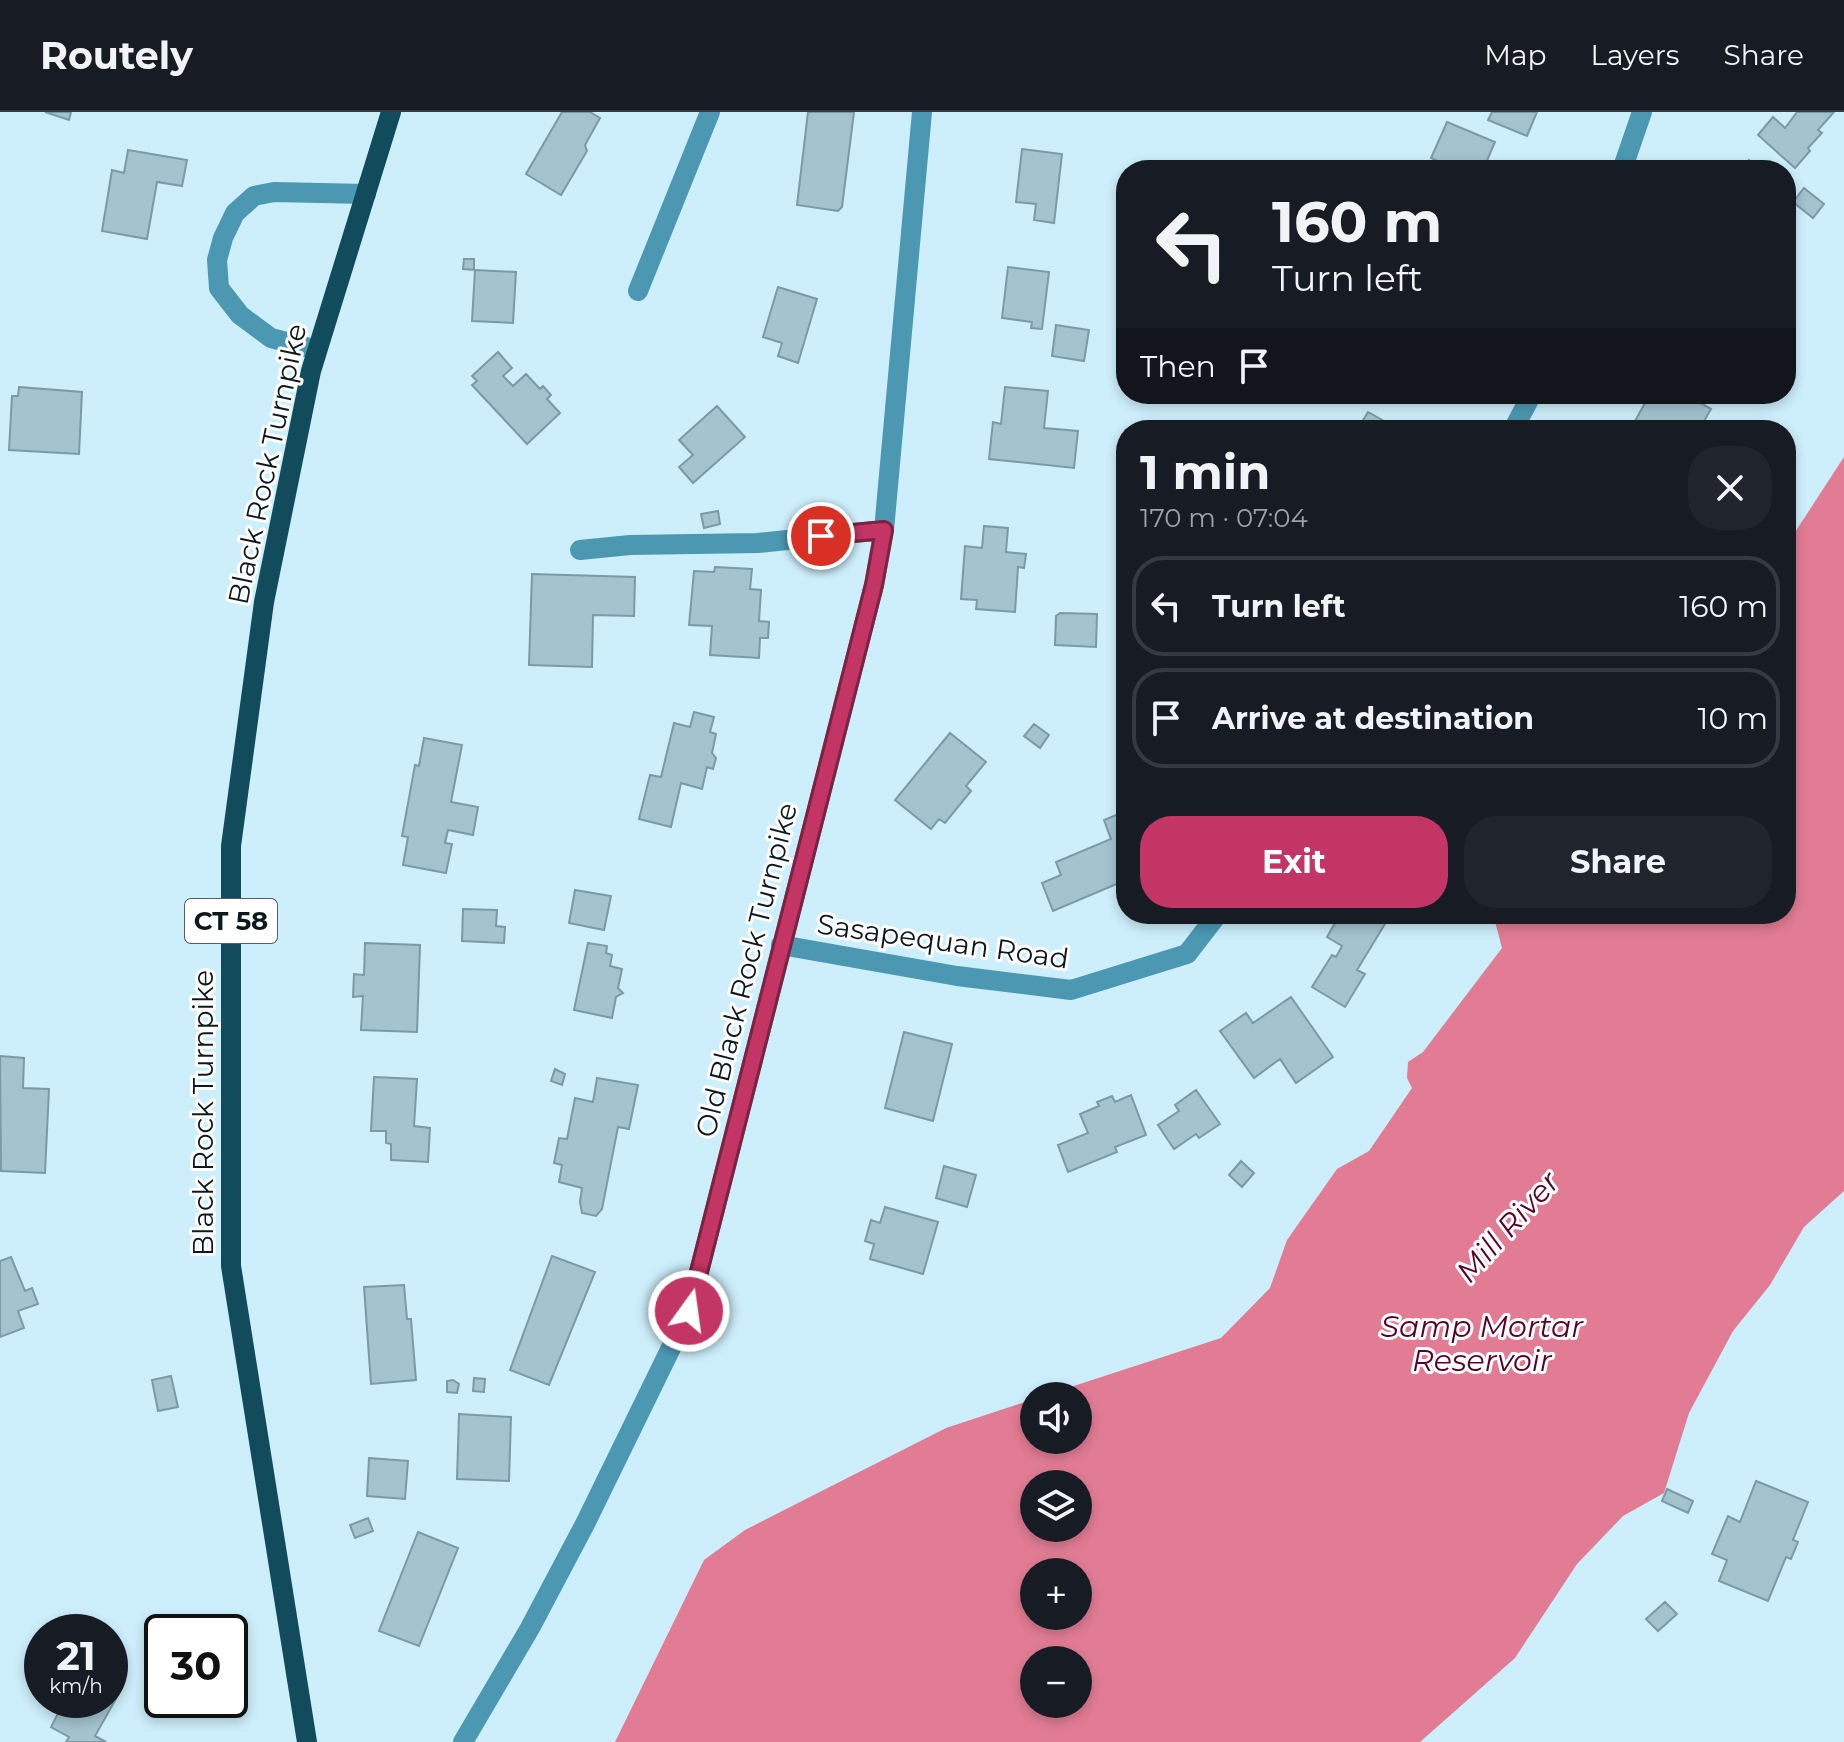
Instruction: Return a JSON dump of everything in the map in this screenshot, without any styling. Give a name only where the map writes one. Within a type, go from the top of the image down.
[{"type":"main road","name":"Black Rock Turnpike","points":[[307,1742],[231,1266],[231,861],[264,602],[317,350],[391,112]]},
{"type":"street","points":[[638,291],[710,112]]},
{"type":"street","name":"Old Black Rock Turnpike","points":[[463,1742],[516,1653],[586,1522],[689,1311],[874,585],[884,530],[922,112]]},
{"type":"street","points":[[1625,160],[1642,112]]},
{"type":"street","points":[[317,350],[271,338],[240,315],[219,288],[217,260],[223,238],[235,213],[254,196],[274,192],[366,194]]},
{"type":"street","points":[[580,550],[630,545],[758,543],[884,530]]},
{"type":"street","name":"Sasapequan Road","points":[[781,945],[957,976],[1071,990],[1187,954],[1210,924]]},
{"type":"water","name":"Samp Mortar Reservoir","points":[[1844,457],[1844,1191],[1804,1227],[1770,1285],[1733,1331],[1689,1413],[1664,1493],[1623,1516],[1577,1564],[1515,1658],[1420,1742],[615,1742],[704,1560],[745,1530],[946,1428],[1020,1404],[1020,1454],[1092,1454],[1092,1382],[1086,1382],[1221,1338],[1270,1288],[1287,1240],[1337,1169],[1369,1151],[1412,1088],[1407,1078],[1408,1062],[1423,1052],[1502,948],[1496,924],[1796,924],[1796,531]]},
{"type":"building","points":[[45,112],[71,112],[69,120]]},
{"type":"building","points":[[562,112],[590,112],[600,118],[585,145],[587,151],[561,195],[526,174]]},
{"type":"building","points":[[808,112],[854,112],[842,207],[838,211],[797,205]]},
{"type":"building","points":[[1492,112],[1537,112],[1527,136],[1488,120]]},
{"type":"building","points":[[1797,112],[1834,112],[1818,130],[1822,133],[1796,167],[1796,160],[1786,160],[1758,135],[1773,117],[1785,128]]},
{"type":"building","points":[[1447,122],[1495,142],[1487,160],[1431,158]]},
{"type":"building","points":[[1022,149],[1062,154],[1054,223],[1034,220],[1036,204],[1016,202]]},
{"type":"building","points":[[128,150],[187,160],[182,186],[157,182],[147,239],[102,231],[112,170],[124,173]]},
{"type":"building","points":[[1804,188],[1824,204],[1813,218],[1796,204],[1796,198]]},
{"type":"building","points":[[464,259],[474,259],[474,270],[463,269]]},
{"type":"building","points":[[1008,267],[1049,272],[1042,329],[1031,328],[1032,322],[1002,318]]},
{"type":"building","points":[[475,270],[516,272],[513,323],[472,321]]},
{"type":"building","points":[[778,287],[817,299],[798,363],[778,356],[782,343],[763,337]]},
{"type":"building","points":[[1056,325],[1089,330],[1084,361],[1052,356]]},
{"type":"building","points":[[498,352],[512,368],[503,376],[513,386],[526,374],[540,389],[543,386],[551,395],[547,399],[560,413],[527,444],[472,385],[477,381],[472,376]]},
{"type":"building","points":[[19,387],[82,392],[79,454],[9,450],[12,396],[18,396]]},
{"type":"building","points":[[1005,387],[1048,391],[1044,428],[1078,431],[1074,468],[989,459],[993,422],[1001,424]]},
{"type":"building","points":[[1644,404],[1702,404],[1711,409],[1705,420],[1636,420]]},
{"type":"building","points":[[717,406],[745,437],[693,483],[679,467],[693,455],[679,440]]},
{"type":"building","points":[[1368,412],[1382,420],[1363,420]]},
{"type":"building","points":[[718,511],[720,524],[704,528],[701,514]]},
{"type":"building","points":[[984,526],[1008,528],[1006,552],[1026,554],[1024,568],[1018,567],[1015,612],[976,609],[977,600],[961,599],[965,546],[982,548]]},
{"type":"building","points":[[715,567],[752,569],[750,589],[761,590],[759,621],[769,622],[768,638],[760,638],[759,658],[710,655],[712,626],[689,625],[694,571],[714,572]]},
{"type":"building","points":[[532,574],[635,577],[634,616],[593,615],[592,667],[529,665]]},
{"type":"building","points":[[1060,613],[1097,614],[1096,647],[1055,645],[1056,616]]},
{"type":"building","points":[[694,712],[714,717],[710,732],[716,734],[713,769],[707,767],[702,789],[681,783],[671,827],[639,819],[650,775],[661,777],[674,723],[690,727]]},
{"type":"building","points":[[1034,724],[1049,735],[1040,748],[1024,736]]},
{"type":"building","points":[[950,733],[986,762],[966,786],[971,791],[945,823],[939,819],[931,829],[895,800]]},
{"type":"building","points":[[424,738],[462,745],[451,802],[478,807],[473,835],[448,830],[445,843],[452,844],[446,873],[403,865],[408,837],[402,836],[415,765],[419,766]]},
{"type":"building","points":[[1116,815],[1116,884],[1053,911],[1042,883],[1061,875],[1056,862],[1111,839],[1104,820]]},
{"type":"building","points":[[575,890],[611,896],[604,930],[569,923]]},
{"type":"building","points":[[463,909],[497,910],[496,926],[505,927],[504,943],[462,941]]},
{"type":"building","points":[[1334,924],[1385,924],[1357,970],[1365,974],[1345,1007],[1312,987],[1332,955],[1336,957],[1342,946],[1327,937]]},
{"type":"building","points":[[365,943],[420,945],[417,1032],[361,1030],[363,996],[353,997],[354,974],[364,975]]},
{"type":"building","points":[[588,943],[607,946],[606,953],[612,955],[610,966],[622,969],[618,988],[623,993],[616,997],[612,1018],[574,1010]]},
{"type":"building","points":[[1291,997],[1333,1057],[1296,1083],[1280,1059],[1254,1078],[1220,1031],[1246,1013],[1253,1023]]},
{"type":"building","points":[[904,1032],[952,1044],[933,1121],[885,1108]]},
{"type":"building","points":[[0,1056],[24,1058],[23,1088],[49,1089],[45,1173],[1,1171]]},
{"type":"building","points":[[555,1069],[565,1074],[562,1085],[551,1081]]},
{"type":"building","points":[[374,1077],[417,1079],[414,1126],[430,1128],[428,1162],[391,1160],[391,1144],[386,1143],[386,1131],[371,1131]]},
{"type":"building","points":[[597,1078],[638,1085],[629,1129],[618,1127],[602,1209],[596,1216],[582,1213],[582,1188],[559,1182],[562,1165],[554,1163],[559,1138],[567,1139],[575,1098],[593,1102]]},
{"type":"building","points":[[1196,1090],[1220,1124],[1199,1138],[1196,1134],[1174,1149],[1158,1125],[1179,1111],[1175,1105]]},
{"type":"building","points":[[1131,1095],[1146,1135],[1115,1147],[1117,1152],[1068,1172],[1058,1145],[1088,1133],[1080,1114],[1112,1096],[1115,1102]]},
{"type":"building","points":[[1241,1161],[1254,1173],[1242,1187],[1229,1175]]},
{"type":"building","points":[[944,1166],[976,1175],[967,1207],[936,1198]]},
{"type":"building","points":[[885,1207],[938,1222],[923,1274],[870,1259],[874,1244],[865,1241],[871,1220],[880,1223]]},
{"type":"building","points":[[552,1256],[595,1272],[549,1385],[510,1370]]},
{"type":"building","points":[[11,1257],[25,1291],[32,1288],[38,1304],[18,1311],[24,1328],[0,1337],[0,1261]]},
{"type":"building","points":[[404,1285],[407,1319],[411,1319],[416,1380],[371,1384],[364,1287]]},
{"type":"building","points":[[171,1376],[178,1407],[158,1411],[152,1380]]},
{"type":"building","points":[[474,1378],[485,1379],[484,1392],[473,1391]]},
{"type":"building","points":[[453,1380],[459,1384],[457,1393],[447,1392],[447,1381]]},
{"type":"building","points":[[459,1414],[511,1417],[509,1481],[457,1479]]},
{"type":"building","points":[[369,1458],[408,1461],[405,1499],[367,1496]]},
{"type":"building","points":[[1756,1481],[1808,1502],[1793,1540],[1798,1542],[1791,1559],[1786,1557],[1768,1601],[1719,1581],[1727,1560],[1712,1554],[1728,1516],[1740,1522]]},
{"type":"building","points":[[1667,1489],[1693,1501],[1688,1513],[1662,1501]]},
{"type":"building","points":[[368,1518],[373,1531],[355,1538],[350,1525]]},
{"type":"building","points":[[418,1532],[458,1548],[419,1646],[379,1631]]},
{"type":"building","points":[[1665,1602],[1677,1614],[1658,1631],[1646,1619]]},
{"type":"building","points":[[56,1718],[105,1718],[95,1736],[106,1742],[66,1742],[69,1737],[51,1727]]},
{"type":"route","points":[[689,1311],[874,585],[884,530],[821,536]]},
{"type":"water label","name":"Mill River","points":[[1508,1227]]}]
